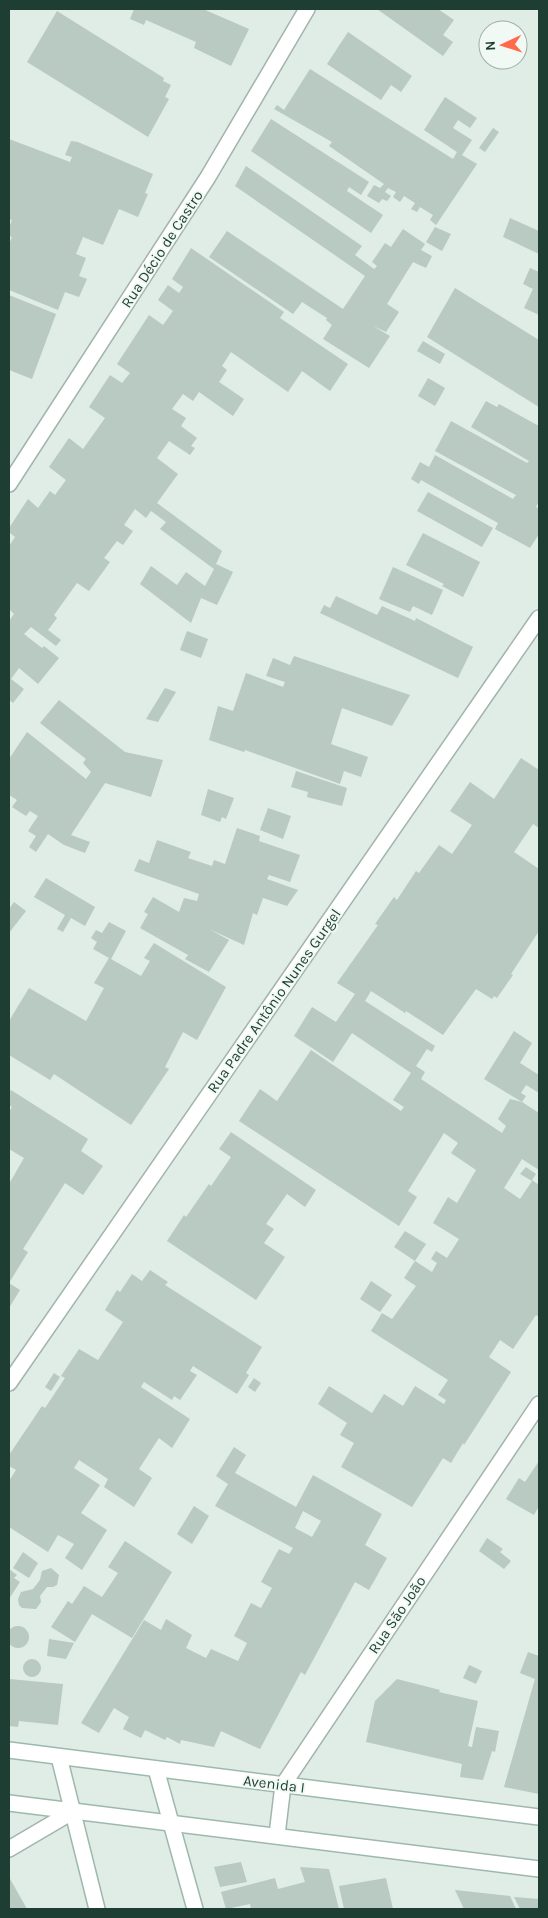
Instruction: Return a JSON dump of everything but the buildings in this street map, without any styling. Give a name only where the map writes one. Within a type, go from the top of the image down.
[{"type":"street","name":"Rua Décio de Castro","points":[[9,484],[208,177],[307,9]]},
{"type":"street","name":"Rua Padre Antônio Nunes Gurgel","points":[[9,1383],[539,618]]},
{"type":"street","name":"Rua São João","points":[[276,1835],[283,1785],[539,1404]]},
{"type":"street","name":"Avenida I","points":[[9,1750],[539,1817]]},
{"type":"street","points":[[59,1757],[97,1909]]},
{"type":"street","points":[[156,1769],[195,1909]]},
{"type":"street","points":[[9,1803],[539,1869]]},
{"type":"street","points":[[9,1849],[72,1812]]}]
